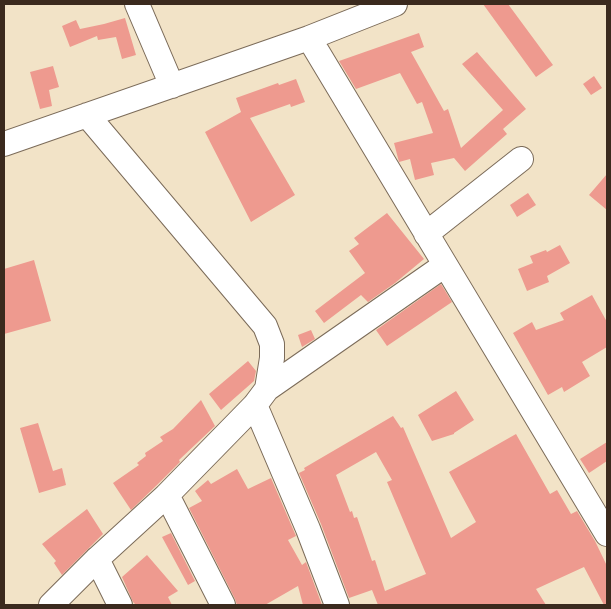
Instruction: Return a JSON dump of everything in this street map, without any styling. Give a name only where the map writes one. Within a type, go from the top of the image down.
[{"type":"street","points":[[137,4],[172,86]]},
{"type":"street","points":[[4,144],[310,38],[386,5]]},
{"type":"street","points":[[310,38],[607,534]]},
{"type":"street","points":[[87,115],[265,326],[280,367]]},
{"type":"street","points":[[426,234],[521,159]]},
{"type":"street","points":[[51,605],[167,495],[261,397],[280,367],[445,266]]},
{"type":"street","points":[[261,397],[337,605]]},
{"type":"street","points":[[167,495],[223,605]]},
{"type":"street","points":[[98,559],[120,605]]},
{"type":"building","points":[[483,4],[508,4],[553,65],[536,77]]},
{"type":"building","points":[[125,18],[136,55],[122,59],[116,37],[98,40],[97,36],[70,47],[62,26],[76,20],[80,29]]},
{"type":"building","points":[[419,33],[424,47],[411,52],[444,111],[448,109],[461,148],[503,110],[462,64],[477,52],[526,109],[503,129],[507,134],[465,171],[454,158],[431,163],[434,175],[415,180],[410,159],[399,162],[394,143],[433,133],[422,102],[417,104],[400,73],[356,89],[339,61]]},
{"type":"building","points":[[53,66],[59,87],[49,90],[52,106],[40,109],[30,72]]},
{"type":"building","points":[[594,76],[602,88],[591,95],[583,84]]},
{"type":"building","points":[[296,79],[305,102],[291,107],[290,104],[250,118],[295,195],[251,222],[205,132],[241,112],[236,98],[278,83],[279,85]]},
{"type":"building","points":[[607,174],[607,210],[589,195]]},
{"type":"building","points":[[528,193],[536,205],[517,217],[510,205]]},
{"type":"building","points":[[387,213],[424,259],[368,302],[361,295],[324,323],[315,311],[365,273],[349,251],[359,244],[354,238]]},
{"type":"building","points":[[560,245],[570,263],[547,276],[549,282],[527,291],[518,269],[533,263],[530,256],[546,250],[547,252]]},
{"type":"building","points":[[34,260],[51,321],[4,334],[4,269]]},
{"type":"building","points":[[441,284],[452,302],[387,346],[376,330]]},
{"type":"building","points":[[592,295],[607,322],[607,347],[582,362],[590,376],[564,392],[562,387],[548,395],[513,333],[532,322],[536,330],[564,320],[560,313]]},
{"type":"building","points":[[311,330],[315,339],[302,347],[298,335]]},
{"type":"building","points":[[248,361],[256,371],[254,381],[221,410],[209,394]]},
{"type":"building","points":[[456,391],[474,420],[454,434],[432,441],[418,415]]},
{"type":"building","points":[[201,400],[215,426],[131,510],[113,483],[139,465],[137,463],[146,456],[145,453],[163,441],[160,437],[173,429]]},
{"type":"building","points":[[393,416],[401,428],[403,427],[451,538],[476,522],[449,472],[516,434],[550,494],[557,490],[571,514],[577,511],[595,541],[607,566],[607,605],[604,605],[584,567],[536,589],[546,605],[378,605],[372,590],[349,598],[299,473],[305,470],[304,468]],"holes":[[[376,452],[392,480],[387,482],[426,574],[385,591],[375,560],[372,561],[357,517],[354,518],[352,511],[350,512],[336,475]]]},
{"type":"building","points":[[38,423],[53,471],[62,468],[66,485],[39,493],[20,428]]},
{"type":"building","points":[[607,442],[607,461],[589,473],[580,459]]},
{"type":"building","points":[[237,469],[248,489],[271,478],[296,536],[288,540],[302,565],[306,562],[322,605],[303,605],[298,586],[265,605],[237,605],[189,508],[202,501],[195,491],[208,480],[211,484]]},
{"type":"building","points":[[87,509],[103,534],[62,575],[54,563],[56,561],[42,544]]},
{"type":"building","points":[[171,533],[195,581],[188,585],[162,537]]},
{"type":"building","points":[[147,555],[178,591],[168,597],[172,605],[136,605],[133,602],[122,577]]}]
